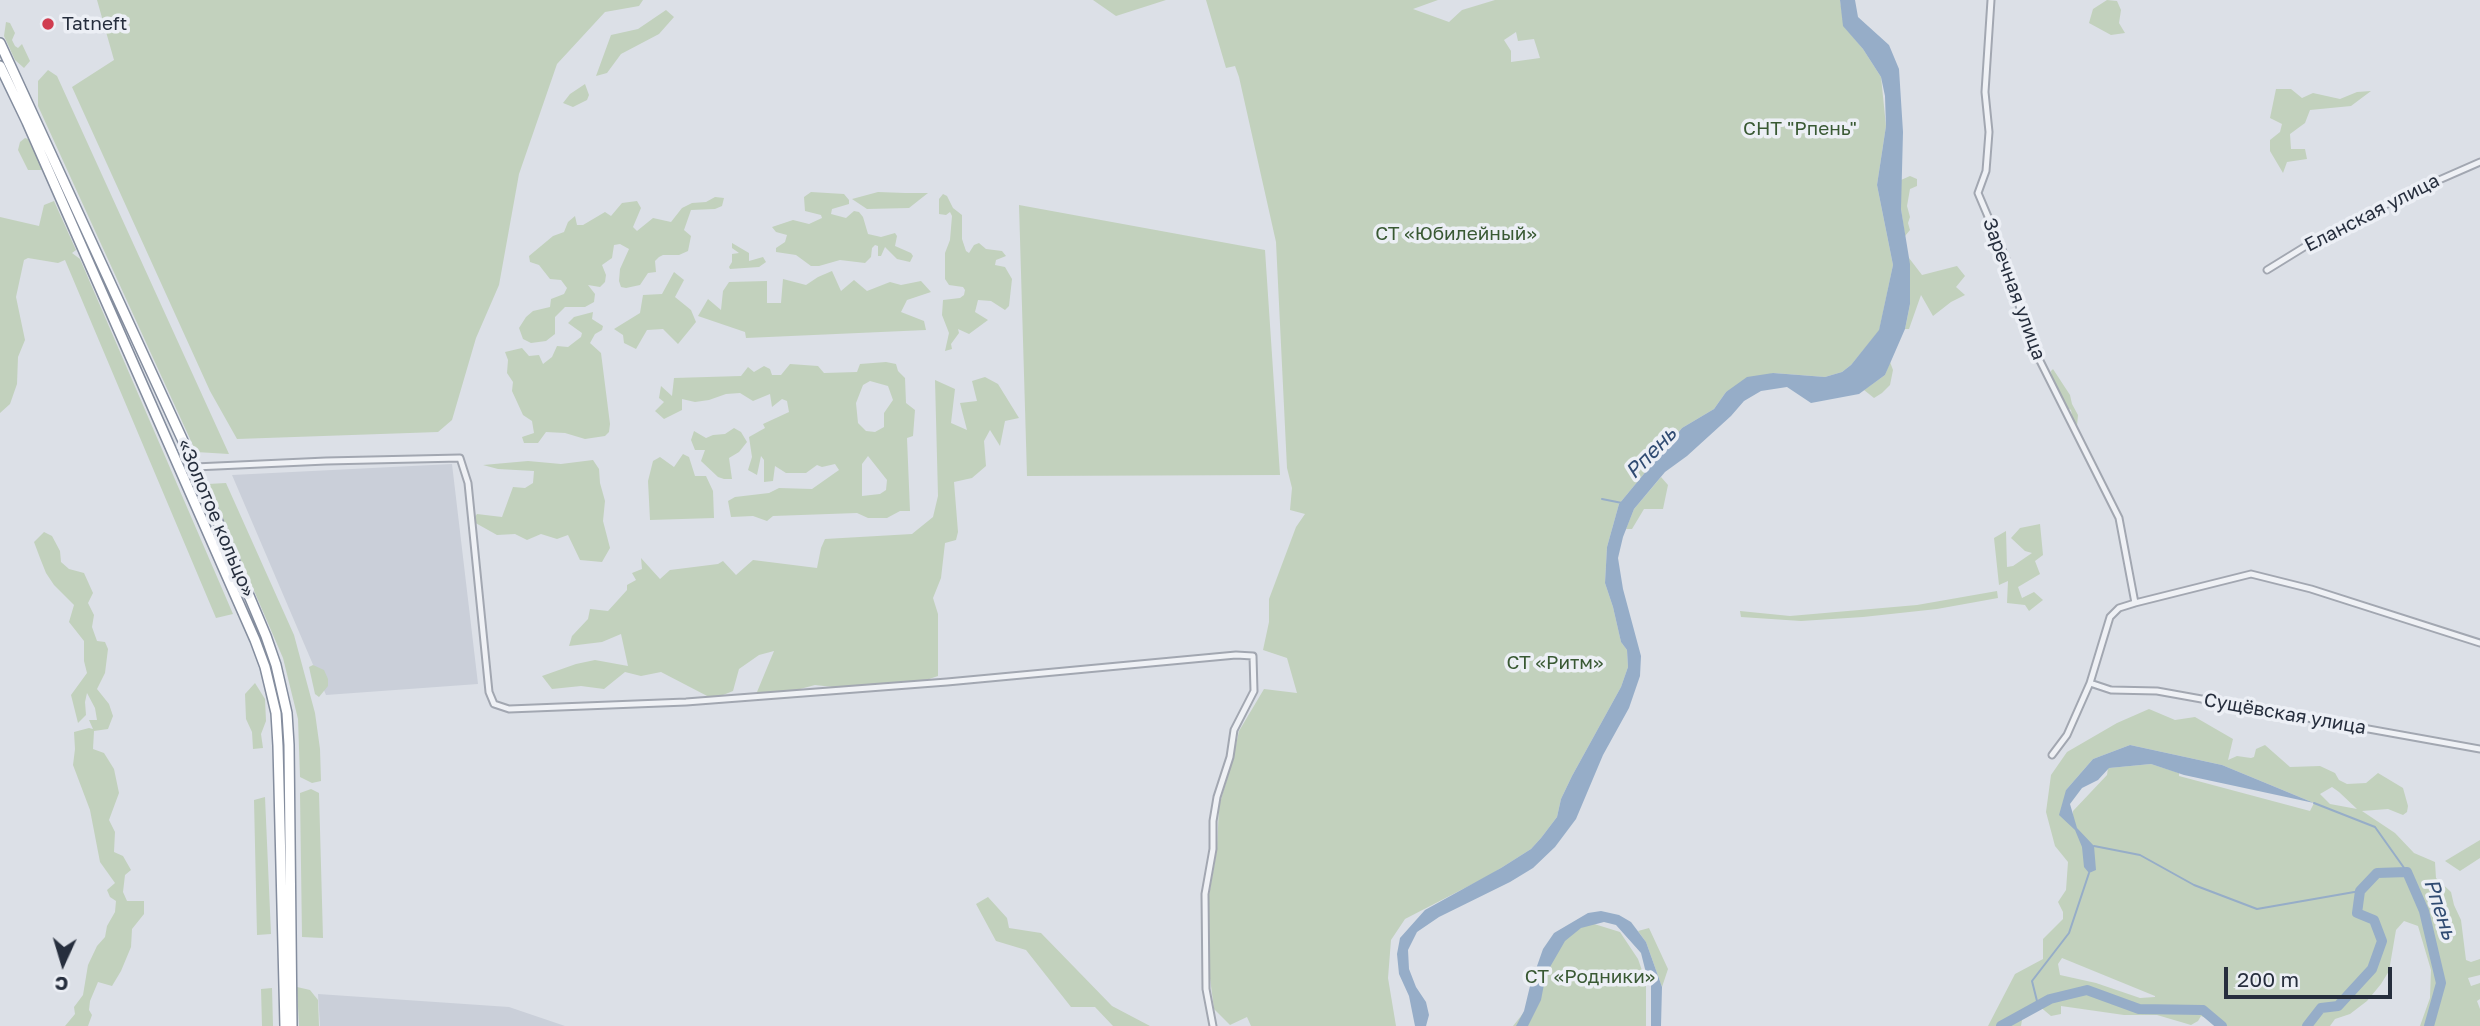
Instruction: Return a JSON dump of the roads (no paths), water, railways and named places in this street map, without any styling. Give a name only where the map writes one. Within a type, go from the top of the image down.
[{"type":"highway","name":"«Золотое кольцо»","points":[[0,43],[195,467],[266,636],[279,674],[287,713],[292,1026]]},
{"type":"highway","name":"«Золотое кольцо»","points":[[0,66],[222,564],[265,667],[276,713],[278,746],[285,1026]]},
{"type":"street","name":"Заречная улица","points":[[1991,0],[1985,92],[1989,132],[1986,171],[1978,193],[2006,259],[2028,337],[2119,518],[2135,603]]},
{"type":"street","name":"Еланская улица","points":[[2267,270],[2314,241],[2407,194],[2480,162]]},
{"type":"street","points":[[195,467],[338,460],[460,458],[468,483],[489,692],[494,704],[509,709],[700,701],[1236,655],[1253,656],[1255,691],[1234,730],[1230,757],[1217,797],[1213,821],[1213,849],[1205,894],[1206,989],[1213,1026]]},
{"type":"street","points":[[2052,755],[2067,735],[2090,683],[2110,617],[2119,608],[2135,603],[2252,574],[2311,589],[2480,643]]},
{"type":"street","name":"Сущёвская улица","points":[[2090,683],[2111,690],[2157,691],[2480,749]]},
{"type":"water","points":[[1840,0],[1855,0],[1858,17],[1889,45],[1899,69],[1903,132],[1901,209],[1910,264],[1910,304],[1905,329],[1885,375],[1859,394],[1811,403],[1787,387],[1761,391],[1744,401],[1687,456],[1665,472],[1634,509],[1618,558],[1623,589],[1641,656],[1640,676],[1629,708],[1603,755],[1576,819],[1555,847],[1533,868],[1439,917],[1417,932],[1408,950],[1409,969],[1426,1002],[1429,1015],[1426,1026],[1415,1026],[1409,996],[1399,974],[1397,954],[1400,938],[1425,910],[1501,868],[1531,849],[1541,838],[1557,817],[1561,799],[1572,776],[1621,687],[1628,667],[1627,650],[1621,642],[1605,583],[1607,547],[1619,504],[1682,428],[1714,409],[1726,392],[1747,377],[1773,373],[1825,377],[1842,372],[1851,365],[1879,330],[1893,265],[1877,185],[1886,126],[1885,96],[1881,77],[1863,49],[1843,26]]},
{"type":"water","points":[[2130,745],[2222,765],[2314,803],[2184,775],[2151,764],[2109,768],[2098,780],[2082,788],[2070,804],[2077,828],[2094,846],[2096,870],[2089,873],[2084,867],[2082,847],[2075,830],[2059,815],[2066,790],[2093,759]]},
{"type":"water","points":[[1601,911],[1619,915],[1631,922],[1646,942],[1662,987],[1661,1026],[1651,1026],[1651,981],[1641,953],[1616,925],[1604,922],[1581,928],[1565,941],[1546,974],[1541,1000],[1528,1026],[1516,1026],[1524,1011],[1543,949],[1554,933],[1588,913]]},
{"type":"waterway","points":[[1602,499],[1622,503]]},
{"type":"waterway","points":[[2314,803],[2375,827],[2407,872]]},
{"type":"waterway","points":[[2094,846],[2140,855],[2194,885],[2257,909],[2360,891]]},
{"type":"waterway","name":"Рпень","points":[[2307,1026],[2321,1008],[2338,1006],[2372,969],[2382,941],[2374,920],[2357,913],[2360,891],[2377,873],[2407,872],[2424,911],[2441,983],[2429,1026]]},
{"type":"waterway","points":[[2038,1005],[2032,981],[2069,933],[2089,873]]},
{"type":"waterway","name":"Рпень","points":[[2001,1026],[2050,999],[2087,990],[2139,1009],[2203,1010],[2222,1026]]},
{"type":"place","name":"Tatneft","points":[[48,24]]},
{"type":"park label","name":"СНТ \"Рпень\"","points":[[1800,129]]},
{"type":"park label","name":"СТ «Юбилейный»","points":[[1456,234]]},
{"type":"park label","name":"СТ «Ритм»","points":[[1555,663]]},
{"type":"park label","name":"СТ «Родники»","points":[[1590,977]]}]
